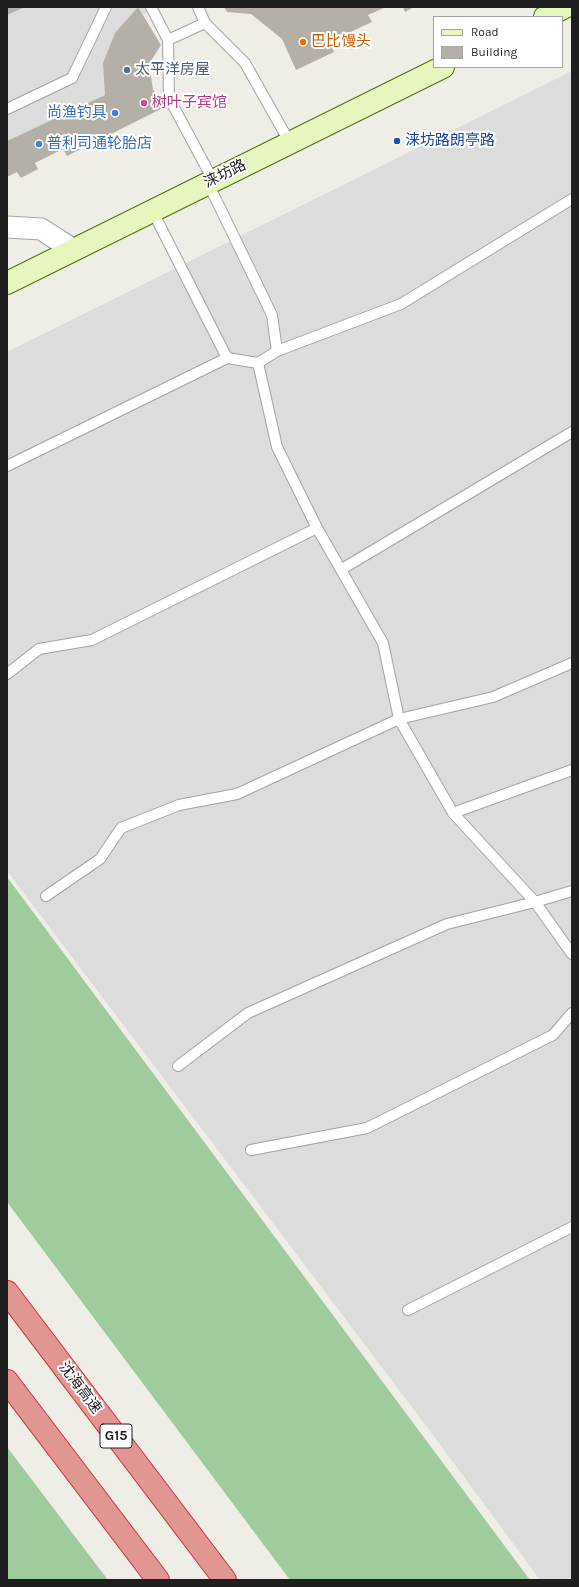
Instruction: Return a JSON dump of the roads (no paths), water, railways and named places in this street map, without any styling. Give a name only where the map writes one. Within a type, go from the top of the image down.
[{"type":"highway","name":"沈海高速","points":[[7,1292],[225,1580]]},
{"type":"highway","points":[[7,1381],[158,1580]]},
{"type":"street","points":[[547,16],[565,7]]},
{"type":"street","name":"涞坊路","points":[[7,283],[72,249],[441,68]]},
{"type":"street","points":[[7,227],[41,229],[72,249]]},
{"type":"lane","points":[[7,109],[72,78],[106,7]]},
{"type":"lane","points":[[151,7],[168,40],[169,98],[272,315],[277,351]]},
{"type":"lane","points":[[198,7],[205,23],[245,63],[290,143]]},
{"type":"lane","points":[[168,40],[205,23]]},
{"type":"lane","points":[[7,466],[227,358],[258,363],[277,351],[401,304],[572,199]]},
{"type":"lane","points":[[152,210],[227,358]]},
{"type":"lane","points":[[258,363],[277,446],[317,528],[342,569],[382,643],[399,719],[453,813],[535,902],[572,954]]},
{"type":"lane","points":[[342,569],[572,432]]},
{"type":"lane","points":[[7,674],[39,650],[92,640],[317,528]]},
{"type":"lane","points":[[46,896],[100,859],[121,828],[179,805],[237,794],[399,719],[493,697],[572,663]]},
{"type":"lane","points":[[453,813],[572,770]]},
{"type":"lane","points":[[178,1066],[248,1013],[447,924],[572,891]]},
{"type":"lane","points":[[251,1150],[367,1128],[553,1035],[572,1013]]},
{"type":"lane","points":[[408,1310],[572,1228]]},
{"type":"place","name":"巴比馒头","points":[[303,42]]},
{"type":"place","name":"太平洋房屋","points":[[127,70]]},
{"type":"place","name":"树叶子宾馆","points":[[144,103]]},
{"type":"place","name":"尚渔钓具","points":[[115,113]]},
{"type":"place","name":"涞坊路朗亭路","points":[[397,141]]},
{"type":"place","name":"普利司通轮胎店","points":[[39,144]]}]
